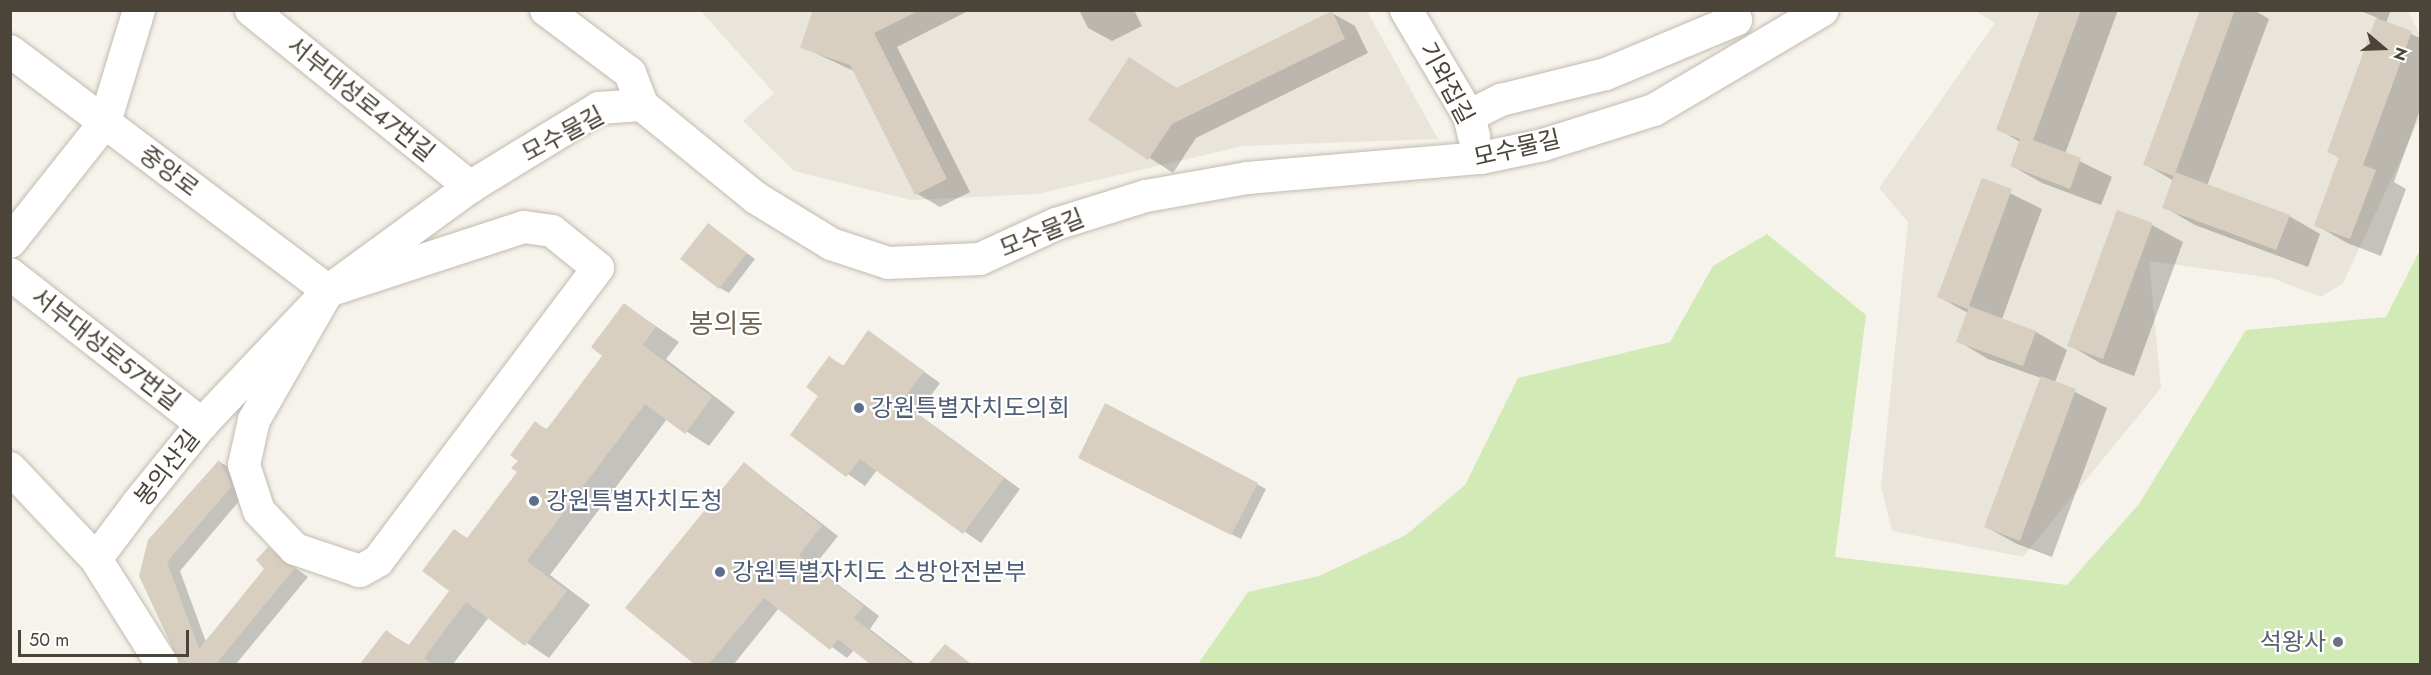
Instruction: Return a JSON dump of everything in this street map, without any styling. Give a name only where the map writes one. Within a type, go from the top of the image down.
[{"type":"street","points":[[10,242],[105,122],[139,10]]},
{"type":"street","name":"서부대성로47번길","points":[[251,10],[470,187]]},
{"type":"street","points":[[546,10],[630,73],[642,105]]},
{"type":"street","name":"기와집길","points":[[1406,10],[1469,116],[1481,159]]},
{"type":"street","name":"모수물길","points":[[328,291],[470,187],[599,108],[642,105],[756,198],[831,244],[888,263],[980,259],[1056,224],[1146,196],[1247,178],[1481,159],[1543,145],[1654,110],[1823,10]]},
{"type":"street","points":[[1469,116],[1501,100],[1606,74],[1735,15],[1744,56]]},
{"type":"street","name":"중앙로","points":[[10,51],[328,291]]},
{"type":"street","points":[[524,227],[552,231],[598,268],[378,561],[360,572],[295,549],[259,511],[244,465],[254,420],[328,291],[524,227]]},
{"type":"street","name":"서부대성로57번길","points":[[10,274],[202,424]]},
{"type":"street","name":"봉의산길","points":[[96,559],[202,424],[328,291]]},
{"type":"street","points":[[10,468],[96,559],[162,664]]},
{"type":"shaded area","points":[[701,11],[1367,11],[1438,139],[1243,146],[1037,194],[911,200],[794,171],[743,121],[774,93]]},
{"type":"shaded area","points":[[1976,11],[2408,11],[2420,35],[2419,120],[2343,283],[2321,297],[2272,278],[2149,261],[2161,388],[2023,557],[1892,531],[1881,486],[1908,222],[1879,188],[1995,23]]},
{"type":"green space","points":[[1767,234],[1866,315],[1835,557],[2067,585],[2139,504],[2246,330],[2386,317],[2420,250],[2420,664],[1198,664],[1248,592],[1319,576],[1406,535],[1465,485],[1518,378],[1670,342],[1713,266]]},
{"type":"building","points":[[813,10],[920,10],[874,33],[947,179],[915,195],[850,65],[800,48]]},
{"type":"building","points":[[2040,10],[2081,10],[2033,140],[2081,158],[2070,189],[2010,166],[2020,139],[1996,130]]},
{"type":"building","points":[[2200,10],[2235,10],[2174,176],[2143,165]]},
{"type":"building","points":[[1332,11],[1345,39],[1172,124],[1148,160],[1088,120],[1129,57],[1176,88]]},
{"type":"building","points":[[2376,18],[2412,31],[2363,165],[2376,170],[2350,239],[2314,226],[2339,157],[2327,152]]},
{"type":"building","points":[[2175,172],[2290,215],[2276,250],[2162,208]]},
{"type":"building","points":[[1982,178],[2012,189],[1969,306],[2036,331],[2023,366],[1956,342],[1968,309],[1937,297]]},
{"type":"building","points":[[2117,210],[2153,223],[2103,359],[2067,346]]},
{"type":"building","points":[[708,223],[747,253],[719,289],[680,259]]},
{"type":"building","name":"강원특별자치도청","points":[[624,303],[656,327],[643,345],[712,397],[685,434],[645,404],[527,561],[567,591],[525,646],[466,602],[424,658],[432,664],[360,664],[386,630],[408,646],[449,591],[422,571],[454,529],[467,538],[517,472],[511,468],[518,461],[510,455],[535,421],[546,430],[602,356],[591,347]]},
{"type":"building","points":[[868,330],[924,371],[901,402],[1004,478],[963,534],[860,459],[846,477],[790,435],[818,396],[806,387],[829,356],[843,366]]},
{"type":"building","points":[[2041,376],[2076,389],[2020,541],[1984,527]]},
{"type":"building","points":[[1105,403],[1258,483],[1231,535],[1078,458]]},
{"type":"building","points":[[219,460],[232,486],[167,562],[199,649],[264,569],[256,560],[268,547],[295,568],[216,664],[180,664],[139,576],[148,540]]},
{"type":"building","name":"강원특별자치도 소방안전본부","points":[[744,462],[822,526],[799,555],[864,606],[854,618],[912,664],[870,664],[838,639],[830,650],[764,598],[709,664],[694,664],[625,608]]},
{"type":"building","points":[[945,644],[971,664],[928,664]]},
{"type":"place","name":"강원특별자치도의회","points":[[859,408]]},
{"type":"place","name":"강원특별자치도청","points":[[534,501]]},
{"type":"place","name":"강원특별자치도 소방안전본부","points":[[720,572]]},
{"type":"place","name":"석왕사","points":[[2338,642]]},
{"type":"district","name":"봉의동","points":[[726,324]]}]
